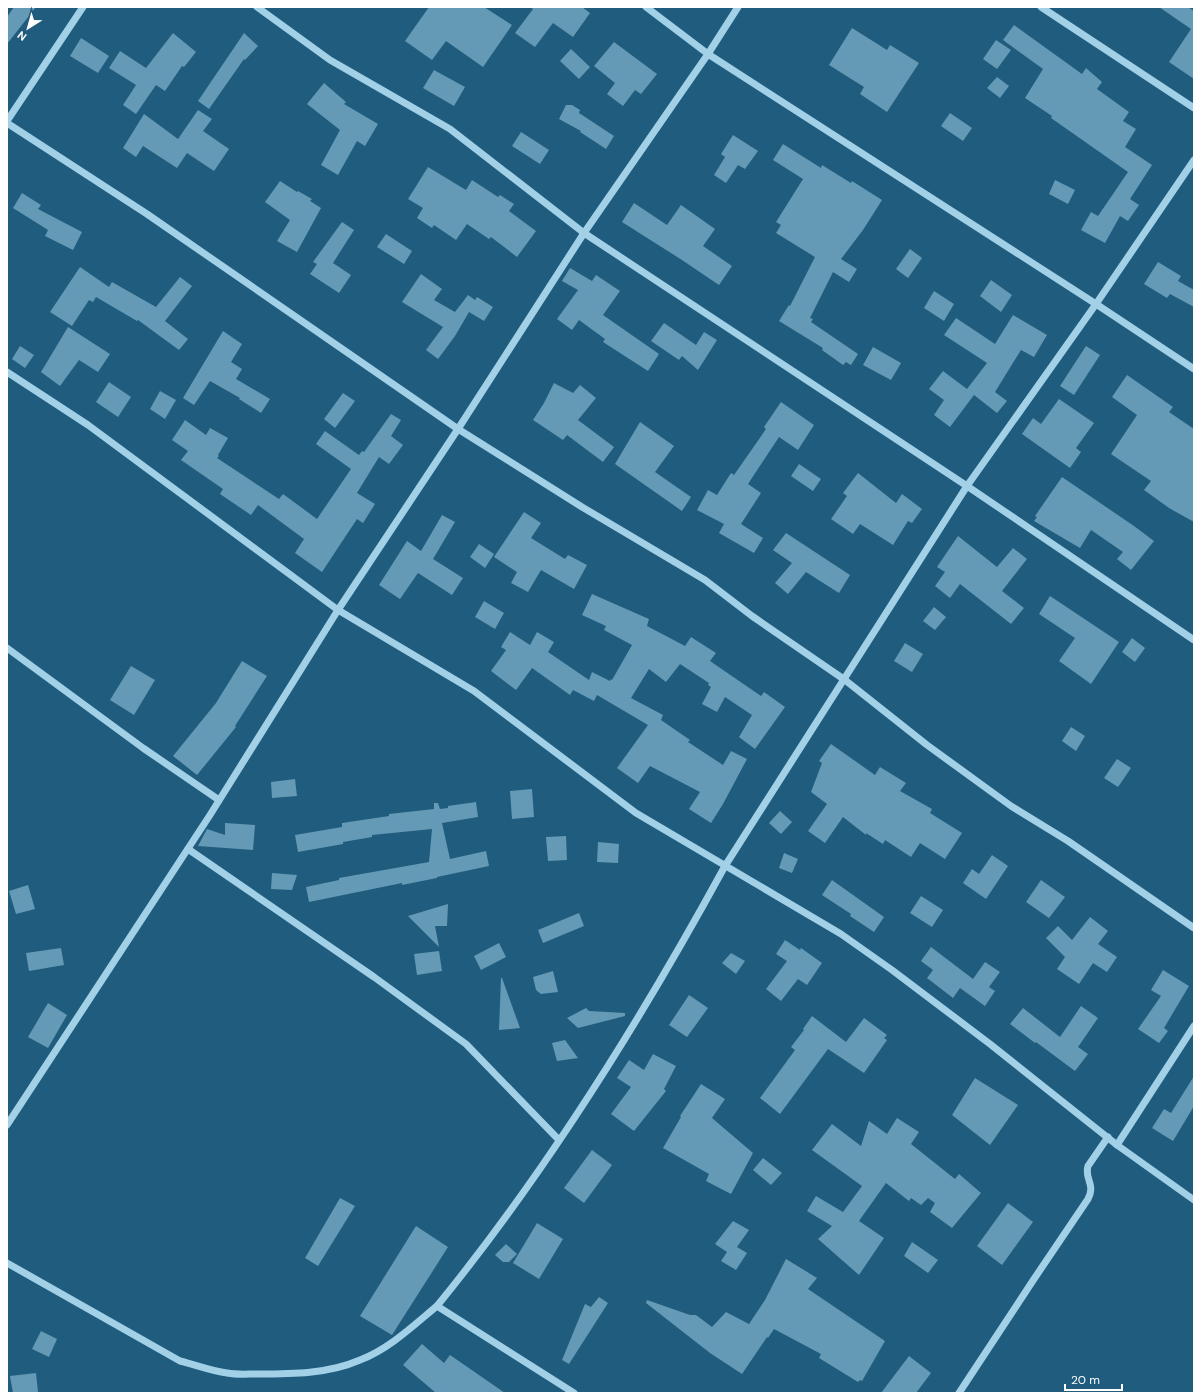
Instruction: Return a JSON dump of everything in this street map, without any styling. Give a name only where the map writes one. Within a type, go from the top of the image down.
[{"type":"street","points":[[82,7],[7,122],[147,214],[458,428],[582,507],[705,580],[752,616],[845,680],[927,746],[1005,801],[1194,928]]},
{"type":"street","points":[[257,7],[330,60],[450,129],[584,233],[968,486],[1194,640]]},
{"type":"street","points":[[646,7],[708,54],[1096,304],[1194,369]]},
{"type":"street","points":[[7,1125],[188,849],[338,610],[584,233],[708,54],[738,7]]},
{"type":"street","points":[[1040,7],[1194,108]]},
{"type":"street","points":[[7,1263],[180,1361],[229,1374],[291,1374],[340,1368],[376,1353],[437,1306],[476,1258],[536,1176],[614,1056],[694,922],[725,866],[968,486],[1096,304],[1194,160]]},
{"type":"street","points":[[7,372],[88,425],[338,610],[474,691],[636,813],[841,934],[892,970],[990,1044],[1118,1145],[1194,1200]]},
{"type":"street","points":[[7,648],[143,748],[219,800]]},
{"type":"street","points":[[188,849],[374,977],[466,1044],[559,1140]]},
{"type":"street","points":[[1118,1145],[1194,1026]]},
{"type":"street","points":[[959,1393],[1088,1199],[1092,1188],[1087,1171],[1088,1166],[1108,1137]]},
{"type":"street","points":[[437,1306],[574,1393]]},
{"type":"building","points":[[14,7],[36,7],[7,44],[7,17]]},
{"type":"building","points":[[429,7],[484,7],[512,25],[483,67],[446,41],[432,60],[405,41]]},
{"type":"building","points":[[530,7],[582,7],[590,13],[573,37],[553,23],[535,47],[515,33],[533,9]]},
{"type":"building","points":[[1159,7],[1188,7],[1194,11],[1194,79],[1169,62],[1191,29]]},
{"type":"building","points":[[1014,25],[1082,74],[1086,68],[1102,82],[1097,89],[1129,112],[1123,121],[1136,129],[1125,147],[1152,165],[1130,199],[1139,205],[1128,221],[1120,216],[1105,243],[1081,230],[1091,212],[1098,216],[1128,172],[1025,98],[1043,69],[1003,40]]},
{"type":"building","points":[[852,28],[887,50],[890,45],[919,63],[887,112],[860,94],[864,87],[829,65]]},
{"type":"building","points":[[173,33],[196,52],[184,67],[182,66],[165,91],[156,85],[136,114],[123,105],[136,85],[109,68],[120,51],[146,68]]},
{"type":"building","points":[[244,33],[258,46],[245,60],[244,59],[209,109],[198,101]]},
{"type":"building","points":[[81,38],[109,56],[98,73],[70,56]]},
{"type":"building","points":[[996,40],[1011,50],[997,69],[983,59]]},
{"type":"building","points":[[614,42],[657,74],[641,94],[635,90],[623,106],[607,94],[615,83],[594,66]]},
{"type":"building","points":[[571,49],[590,67],[579,79],[560,61]]},
{"type":"building","points":[[434,70],[465,87],[454,106],[423,88]]},
{"type":"building","points":[[997,77],[1009,86],[1000,98],[987,88]]},
{"type":"building","points":[[324,83],[346,102],[344,104],[378,124],[365,146],[357,141],[338,175],[321,165],[340,130],[307,104]]},
{"type":"building","points":[[566,105],[572,105],[580,110],[579,113],[614,136],[606,149],[580,132],[581,131],[559,119]]},
{"type":"building","points":[[198,110],[212,119],[203,131],[229,149],[214,171],[187,153],[177,168],[143,146],[136,157],[123,148],[144,114],[178,139]]},
{"type":"building","points":[[950,113],[972,128],[963,141],[941,126]]},
{"type":"building","points":[[521,132],[549,150],[540,164],[512,146]]},
{"type":"building","points":[[733,135],[758,151],[745,169],[738,165],[726,183],[714,175],[725,157],[721,154]]},
{"type":"building","points":[[783,144],[821,168],[822,165],[851,183],[852,181],[882,200],[863,230],[841,259],[857,269],[849,282],[833,272],[810,318],[813,319],[811,322],[858,354],[851,365],[846,362],[843,365],[822,350],[823,348],[779,321],[789,305],[790,306],[815,257],[776,233],[781,225],[776,222],[803,179],[773,160]]},
{"type":"building","points":[[428,167],[466,190],[472,180],[498,197],[500,195],[514,204],[509,211],[536,231],[517,257],[491,237],[489,239],[467,224],[456,240],[434,225],[432,228],[417,218],[423,208],[408,199]]},
{"type":"building","points":[[1055,180],[1075,190],[1068,204],[1049,194]]},
{"type":"building","points":[[280,181],[297,192],[298,191],[312,199],[310,201],[321,208],[297,252],[277,241],[290,220],[265,202]]},
{"type":"building","points":[[22,193],[41,205],[38,209],[82,232],[73,250],[45,236],[48,230],[13,208]]},
{"type":"building","points":[[634,203],[667,225],[681,205],[715,229],[703,246],[732,266],[719,285],[622,222]]},
{"type":"building","points":[[342,222],[354,230],[333,263],[351,275],[339,293],[310,274],[317,264],[313,262]]},
{"type":"building","points":[[386,234],[412,251],[404,264],[377,247]]},
{"type":"building","points":[[910,249],[922,258],[908,278],[896,269]]},
{"type":"building","points":[[1158,262],[1181,276],[1178,281],[1194,290],[1194,307],[1170,294],[1167,298],[1144,284]]},
{"type":"building","points":[[80,267],[109,287],[112,282],[156,307],[180,277],[192,286],[165,321],[188,339],[179,350],[138,320],[137,321],[96,297],[93,302],[89,300],[72,326],[50,312]]},
{"type":"building","points":[[570,268],[592,281],[596,275],[620,291],[603,315],[659,354],[648,371],[603,342],[605,339],[579,320],[572,330],[557,319],[578,290],[562,281]]},
{"type":"building","points":[[421,274],[442,289],[434,300],[455,312],[468,295],[475,300],[477,297],[493,307],[484,321],[469,312],[455,336],[438,359],[426,350],[443,327],[402,302]]},
{"type":"building","points":[[991,280],[1012,295],[1001,312],[980,296]]},
{"type":"building","points":[[934,291],[954,304],[944,321],[924,308]]},
{"type":"building","points":[[1013,315],[1047,335],[1034,357],[1021,350],[995,392],[1007,401],[997,413],[974,395],[950,427],[934,415],[944,400],[929,389],[943,371],[967,389],[987,363],[944,335],[956,318],[995,344]]},
{"type":"building","points":[[664,323],[696,345],[704,332],[717,340],[698,370],[682,356],[679,360],[651,341]]},
{"type":"building","points":[[68,327],[110,354],[98,372],[79,360],[60,386],[41,372]]},
{"type":"building","points":[[223,331],[242,344],[231,362],[242,369],[236,379],[270,399],[261,413],[239,399],[240,398],[210,381],[194,405],[183,398]]},
{"type":"building","points":[[20,346],[34,355],[25,368],[12,359]]},
{"type":"building","points":[[1086,346],[1100,355],[1074,395],[1060,386]]},
{"type":"building","points":[[873,347],[901,363],[891,380],[863,365]]},
{"type":"building","points":[[1127,375],[1173,407],[1169,412],[1194,429],[1194,522],[1169,508],[1144,490],[1151,481],[1111,454],[1137,415],[1112,397]]},
{"type":"building","points":[[109,382],[131,397],[118,417],[96,402]]},
{"type":"building","points":[[554,383],[573,393],[580,385],[596,398],[578,420],[614,447],[603,462],[567,435],[563,440],[533,420]]},
{"type":"building","points":[[160,391],[176,400],[165,419],[150,409]]},
{"type":"building","points":[[343,393],[355,401],[335,428],[324,419]]},
{"type":"building","points":[[1059,399],[1094,423],[1076,448],[1081,452],[1070,468],[1022,434],[1033,418],[1041,424]]},
{"type":"building","points":[[781,402],[814,425],[798,450],[779,437],[748,484],[761,493],[741,524],[763,538],[754,553],[719,533],[724,524],[697,510],[708,490],[717,495],[731,473],[734,475],[766,429],[764,427]]},
{"type":"building","points":[[391,414],[401,420],[391,436],[403,445],[389,464],[379,457],[357,493],[375,504],[363,523],[357,519],[322,572],[295,553],[304,539],[258,505],[251,515],[220,494],[223,489],[181,460],[188,451],[172,440],[185,420],[206,435],[210,428],[228,438],[217,458],[279,499],[283,494],[317,519],[351,469],[316,444],[325,431],[359,455],[362,451],[364,452]]},
{"type":"building","points":[[640,422],[674,446],[655,472],[691,497],[682,511],[615,464]]},
{"type":"building","points":[[799,464],[821,479],[813,491],[791,476]]},
{"type":"building","points":[[858,473],[896,503],[902,494],[922,509],[912,523],[908,521],[893,545],[860,524],[853,534],[831,519],[847,496],[843,493]]},
{"type":"building","points":[[1062,477],[1154,541],[1131,570],[1117,559],[1123,552],[1091,530],[1080,548],[1034,521],[1037,517],[1035,516]]},
{"type":"building","points":[[524,512],[541,523],[531,538],[565,559],[568,555],[587,565],[574,589],[541,570],[528,592],[511,583],[517,572],[494,557]]},
{"type":"building","points":[[442,515],[455,522],[433,559],[463,578],[452,595],[418,573],[400,599],[379,585],[407,541],[421,551]]},
{"type":"building","points":[[786,533],[850,575],[839,593],[806,572],[788,594],[775,583],[792,563],[773,550]]},
{"type":"building","points":[[958,536],[997,567],[1013,548],[1027,559],[1002,591],[1024,608],[1011,624],[960,584],[950,598],[935,586],[945,572],[937,567]]},
{"type":"building","points":[[479,544],[494,554],[485,568],[470,557]]},
{"type":"building","points":[[592,594],[649,619],[647,626],[685,646],[691,637],[716,653],[710,661],[761,696],[764,692],[785,707],[755,749],[739,737],[752,715],[725,697],[717,712],[702,704],[711,687],[708,685],[709,683],[680,664],[666,682],[649,669],[631,698],[663,715],[661,720],[690,740],[688,742],[723,765],[731,751],[747,759],[711,823],[689,809],[700,792],[650,766],[638,783],[617,768],[648,725],[597,695],[594,701],[573,690],[570,695],[532,668],[516,690],[491,671],[506,650],[501,647],[510,632],[530,645],[537,632],[554,642],[548,652],[589,680],[592,672],[610,681],[611,679],[612,680],[632,645],[604,630],[606,626],[582,615]]},
{"type":"building","points":[[1050,596],[1119,642],[1091,684],[1059,661],[1075,638],[1039,614]]},
{"type":"building","points":[[484,601],[504,613],[495,629],[475,617]]},
{"type":"building","points":[[934,607],[946,617],[935,630],[923,621]]},
{"type":"building","points":[[1132,638],[1145,648],[1135,662],[1122,652]]},
{"type":"building","points":[[905,643],[923,654],[912,672],[894,661]]},
{"type":"building","points":[[242,661],[267,676],[235,726],[236,727],[197,775],[173,756],[216,703]]},
{"type":"building","points":[[131,666],[155,680],[134,715],[110,700]]},
{"type":"building","points":[[1071,727],[1085,736],[1076,751],[1062,741]]},
{"type":"building","points":[[831,744],[875,775],[880,767],[906,783],[900,791],[932,809],[930,813],[962,833],[945,859],[920,843],[911,857],[885,840],[883,844],[866,833],[866,835],[843,817],[825,843],[808,831],[827,804],[811,792],[822,763],[819,761]]},
{"type":"building","points":[[1117,759],[1131,768],[1118,787],[1104,778]]},
{"type":"building","points":[[295,779],[297,796],[272,798],[271,782]]},
{"type":"building","points":[[532,789],[534,817],[512,819],[510,791]]},
{"type":"building","points":[[476,802],[478,817],[442,823],[450,859],[486,851],[489,866],[402,885],[402,883],[309,902],[306,887],[339,880],[339,878],[429,862],[432,829],[372,835],[372,837],[343,842],[343,844],[298,852],[295,835],[342,827],[342,823],[389,816],[389,814],[434,809],[434,803],[438,803],[440,809],[448,808],[448,806]]},
{"type":"building","points":[[780,811],[792,822],[781,834],[769,823]]},
{"type":"building","points":[[225,823],[255,825],[253,850],[198,846],[207,829],[225,835]]},
{"type":"building","points":[[566,836],[567,860],[548,861],[546,837]]},
{"type":"building","points":[[598,842],[619,844],[618,863],[597,862]]},
{"type":"building","points":[[784,853],[798,859],[792,873],[779,868]]},
{"type":"building","points":[[992,855],[1008,866],[986,899],[963,883],[972,869],[979,874]]},
{"type":"building","points":[[272,873],[297,875],[292,890],[271,889]]},
{"type":"building","points":[[832,880],[884,917],[874,932],[850,916],[851,914],[822,895]]},
{"type":"building","points":[[1041,880],[1065,897],[1049,918],[1026,902]]},
{"type":"building","points":[[28,885],[35,909],[16,914],[9,891]]},
{"type":"building","points":[[921,896],[943,910],[932,927],[910,913]]},
{"type":"building","points":[[448,904],[447,926],[435,926],[439,947],[408,916]]},
{"type":"building","points":[[579,913],[584,926],[543,943],[538,930]]},
{"type":"building","points":[[1090,917],[1108,931],[1098,944],[1117,957],[1107,972],[1093,963],[1079,984],[1057,969],[1065,957],[1046,938],[1058,926],[1072,940]]},
{"type":"building","points":[[785,940],[800,950],[801,948],[822,963],[807,985],[798,979],[781,1001],[766,989],[787,961],[776,954]]},
{"type":"building","points":[[499,943],[506,957],[481,970],[474,956]]},
{"type":"building","points":[[931,947],[973,979],[985,962],[1000,972],[989,987],[995,991],[985,1006],[960,988],[953,998],[927,978],[933,970],[921,961]]},
{"type":"building","points":[[61,948],[64,965],[29,971],[26,953]]},
{"type":"building","points":[[439,951],[442,971],[417,975],[414,954]]},
{"type":"building","points":[[731,953],[745,961],[736,974],[722,963]]},
{"type":"building","points":[[1163,970],[1189,986],[1164,1028],[1168,1031],[1159,1043],[1138,1029],[1161,996],[1151,990]]},
{"type":"building","points":[[553,971],[558,992],[541,994],[536,990],[533,977]]},
{"type":"building","points":[[502,978],[520,1028],[499,1030]]},
{"type":"building","points":[[689,995],[708,1008],[687,1037],[669,1025]]},
{"type":"building","points":[[48,1003],[67,1015],[48,1048],[28,1037]]},
{"type":"building","points":[[1081,1006],[1098,1018],[1078,1047],[1088,1054],[1075,1071],[1010,1024],[1023,1008],[1060,1037]]},
{"type":"building","points":[[586,1008],[589,1011],[625,1013],[625,1016],[578,1028],[567,1018]]},
{"type":"building","points":[[812,1016],[846,1042],[864,1018],[887,1035],[884,1038],[887,1040],[864,1073],[828,1049],[780,1114],[760,1098],[795,1050],[791,1047],[804,1030],[803,1029]]},
{"type":"building","points":[[565,1040],[578,1058],[557,1061],[552,1043]]},
{"type":"building","points":[[653,1054],[676,1066],[664,1089],[666,1091],[634,1131],[611,1114],[631,1087],[617,1078],[629,1060],[644,1070]]},
{"type":"building","points":[[1194,1076],[1194,1106],[1173,1141],[1152,1128],[1164,1109],[1171,1113]]},
{"type":"building","points":[[975,1078],[1018,1105],[990,1145],[952,1115]]},
{"type":"building","points":[[701,1084],[725,1099],[712,1118],[753,1153],[731,1194],[706,1181],[709,1174],[663,1148],[681,1117],[680,1116]]},
{"type":"building","points":[[897,1118],[919,1132],[911,1144],[955,1179],[959,1174],[981,1193],[952,1228],[930,1212],[935,1203],[928,1198],[921,1205],[911,1198],[909,1201],[886,1183],[859,1221],[884,1238],[859,1275],[818,1239],[832,1226],[807,1211],[816,1196],[843,1212],[862,1186],[812,1150],[832,1124],[861,1146],[869,1121],[887,1134]]},
{"type":"building","points":[[592,1150],[612,1165],[584,1203],[564,1188]]},
{"type":"building","points":[[763,1158],[782,1173],[771,1185],[753,1170]]},
{"type":"building","points":[[340,1198],[355,1206],[318,1266],[305,1258]]},
{"type":"building","points":[[1008,1203],[1033,1222],[1002,1265],[977,1246]]},
{"type":"building","points":[[733,1221],[749,1230],[737,1247],[747,1253],[736,1270],[721,1261],[727,1252],[715,1244]]},
{"type":"building","points":[[537,1223],[563,1239],[539,1279],[513,1263]]},
{"type":"building","points":[[416,1226],[448,1247],[392,1335],[360,1316]]},
{"type":"building","points":[[912,1242],[938,1260],[928,1273],[904,1256]]},
{"type":"building","points":[[506,1244],[517,1254],[509,1262],[503,1262],[495,1255]]},
{"type":"building","points":[[786,1259],[817,1278],[808,1289],[885,1341],[862,1381],[860,1380],[858,1382],[819,1358],[821,1354],[774,1329],[742,1374],[710,1353],[646,1303],[647,1300],[690,1315],[696,1315],[712,1327],[726,1312],[749,1324],[765,1300]]},
{"type":"building","points":[[599,1297],[608,1303],[569,1364],[562,1360],[585,1304],[591,1307]]},
{"type":"building","points":[[41,1331],[57,1339],[49,1357],[32,1349]]},
{"type":"building","points":[[422,1344],[444,1363],[450,1355],[505,1393],[436,1393],[403,1365]]},
{"type":"building","points":[[909,1356],[931,1373],[916,1393],[881,1393]]},
{"type":"building","points":[[36,1373],[38,1392],[13,1393],[10,1376]]}]
